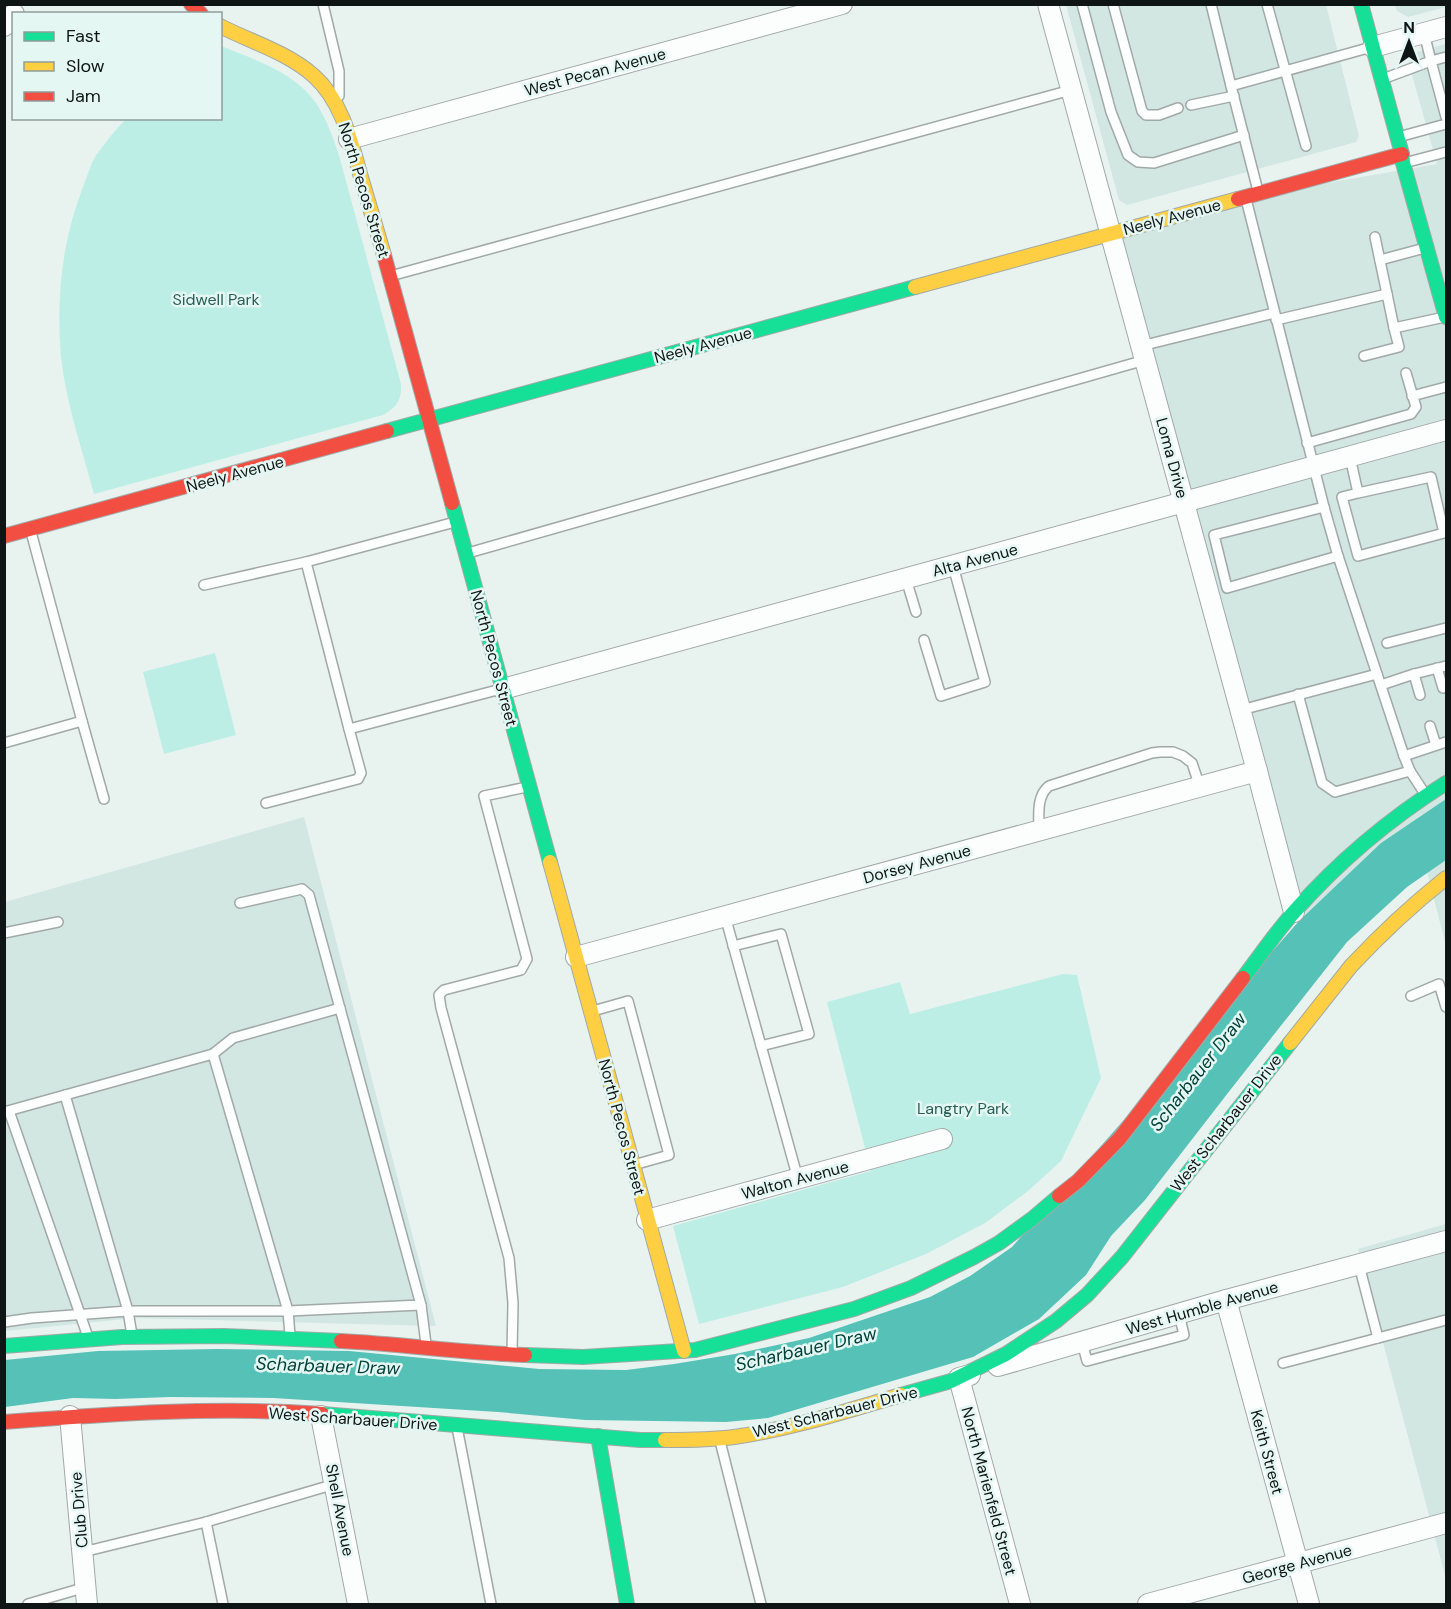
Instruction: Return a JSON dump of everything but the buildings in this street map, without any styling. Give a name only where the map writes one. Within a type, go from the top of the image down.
[{"type":"main road","points":[[1361,4],[1402,159],[1428,248],[1436,267],[1446,317]]},
{"type":"main road","name":"North Pecos Street","points":[[222,27],[300,66],[326,88],[339,110],[390,276],[684,1351]]},
{"type":"main road","name":"Neely Avenue","points":[[4,536],[1252,195],[1402,159]]},
{"type":"main road","points":[[4,1346],[132,1337],[201,1336],[384,1343],[512,1356],[583,1357],[684,1351],[706,1348],[854,1309],[930,1280],[999,1243],[1078,1181],[1120,1138],[1294,912],[1362,845],[1446,783]]},
{"type":"main road","name":"West Scharbauer Drive","points":[[4,1422],[107,1414],[292,1412],[598,1436],[702,1440],[735,1437],[792,1426],[922,1390],[975,1372],[1025,1344],[1059,1319],[1107,1275],[1351,966],[1386,930],[1446,878]]},
{"type":"main road","points":[[598,1436],[627,1605]]},
{"type":"street","name":"West Pecan Avenue","points":[[349,139],[842,4]]},
{"type":"street","name":"Loma Drive","points":[[1048,4],[1294,912]]},
{"type":"street","points":[[1373,47],[1446,27]]},
{"type":"street","name":"Alta Avenue","points":[[503,689],[1446,430]]},
{"type":"street","name":"Dorsey Avenue","points":[[576,957],[1257,771]]},
{"type":"street","name":"Walton Avenue","points":[[647,1220],[942,1139]]},
{"type":"street","name":"West Humble Avenue","points":[[959,1378],[1226,1300],[1446,1241]]},
{"type":"street","name":"Keith Street","points":[[1226,1300],[1309,1605]]},
{"type":"street","name":"North Marienfeld Street","points":[[959,1378],[1020,1605]]},
{"type":"street","name":"Club Drive","points":[[70,1416],[87,1596]]},
{"type":"street","name":"Shell Avenue","points":[[321,1416],[358,1605]]},
{"type":"street","name":"George Avenue","points":[[1148,1605],[1446,1523]]},
{"type":"lane","points":[[323,4],[339,71],[339,110]]},
{"type":"lane","points":[[1082,4],[1111,112],[1128,155],[1137,162],[1154,163],[1244,135]]},
{"type":"lane","points":[[1113,4],[1142,111],[1146,115],[1159,115],[1178,108]]},
{"type":"lane","points":[[1211,4],[1244,135],[1252,195],[1275,316],[1313,467],[1338,556],[1404,756],[1410,771],[1426,796]]},
{"type":"lane","points":[[1266,4],[1306,146]]},
{"type":"lane","points":[[1424,33],[1431,62],[1442,85],[1446,117]]},
{"type":"lane","points":[[1231,86],[1373,47]]},
{"type":"lane","points":[[1382,80],[1446,57]]},
{"type":"lane","points":[[390,276],[1071,90]]},
{"type":"lane","points":[[1191,105],[1234,96]]},
{"type":"lane","points":[[1396,137],[1446,124]]},
{"type":"lane","points":[[1402,159],[1446,153]]},
{"type":"lane","points":[[1364,356],[1398,347],[1376,237]]},
{"type":"lane","points":[[1380,260],[1428,248]]},
{"type":"lane","points":[[466,554],[1143,353],[1275,316],[1388,294]]},
{"type":"lane","points":[[1394,328],[1446,317]]},
{"type":"lane","points":[[1307,443],[1411,414],[1416,407],[1406,373]]},
{"type":"lane","points":[[1412,396],[1446,387]]},
{"type":"lane","points":[[1350,457],[1358,493]]},
{"type":"lane","points":[[1431,477],[1443,509],[1444,533],[1358,556],[1342,497],[1358,493],[1431,477]]},
{"type":"lane","points":[[1324,507],[1214,535],[1227,588],[1338,556]]},
{"type":"lane","points":[[204,585],[306,562],[457,522]]},
{"type":"lane","points":[[31,529],[104,799]]},
{"type":"lane","points":[[266,804],[358,779],[362,773],[348,729],[306,562]]},
{"type":"lane","points":[[924,640],[941,696],[985,682],[953,566]]},
{"type":"lane","points":[[906,579],[916,612]]},
{"type":"lane","points":[[1387,643],[1446,628]]},
{"type":"lane","points":[[1381,685],[1442,667],[1443,688]]},
{"type":"lane","points":[[1241,710],[1377,674]]},
{"type":"lane","points":[[1414,674],[1420,695]]},
{"type":"lane","points":[[348,729],[503,689]]},
{"type":"lane","points":[[1298,694],[1322,783],[1335,792],[1410,771]]},
{"type":"lane","points":[[4,742],[82,721]]},
{"type":"lane","points":[[1430,726],[1436,745]]},
{"type":"lane","points":[[1404,756],[1446,742]]},
{"type":"lane","points":[[1039,831],[1039,809],[1043,790],[1049,786],[1152,753],[1173,752],[1183,756],[1192,763],[1200,787]]},
{"type":"lane","points":[[512,1356],[513,1303],[509,1258],[439,995],[444,990],[521,970],[527,959],[484,796],[529,787]]},
{"type":"lane","points":[[240,903],[302,889],[309,895],[421,1305],[427,1348]]},
{"type":"lane","points":[[725,916],[798,1179]]},
{"type":"lane","points":[[4,933],[58,922]]},
{"type":"lane","points":[[733,946],[781,934],[809,1034],[761,1046]]},
{"type":"lane","points":[[1411,996],[1439,984],[1446,1007]]},
{"type":"lane","points":[[590,1011],[628,1001],[669,1155],[633,1165]]},
{"type":"lane","points":[[88,1340],[81,1314],[7,1112],[213,1054],[233,1038],[340,1008]]},
{"type":"lane","points":[[213,1054],[288,1311],[290,1338]]},
{"type":"lane","points":[[65,1095],[128,1311],[132,1337]]},
{"type":"lane","points":[[1359,1264],[1378,1338]]},
{"type":"lane","points":[[4,1322],[128,1311],[288,1311],[421,1305]]},
{"type":"lane","points":[[1082,1342],[1087,1361],[1184,1335],[1179,1314]]},
{"type":"lane","points":[[1284,1363],[1446,1320]]},
{"type":"lane","points":[[1122,1330],[1128,1350]]},
{"type":"lane","points":[[457,1425],[491,1605]]},
{"type":"lane","points":[[719,1438],[761,1605]]},
{"type":"lane","points":[[83,1552],[206,1522],[335,1484]]},
{"type":"lane","points":[[206,1522],[224,1605]]},
{"type":"lane","points":[[28,1605],[87,1596]]},
{"type":"shaded area","points":[[1446,4],[1446,7],[1408,17],[1397,11],[1395,5]]},
{"type":"shaded area","points":[[1066,5],[1326,5],[1359,136],[1356,142],[1127,205],[1119,200]]},
{"type":"shaded area","points":[[1446,44],[1446,946],[1422,852],[1308,953],[1111,234],[1245,197],[1437,164],[1409,64],[1413,53]]},
{"type":"shaded area","points":[[304,817],[436,1326],[136,1318],[5,1331],[5,902]]},
{"type":"shaded area","points":[[1446,1224],[1446,1579],[1358,1249]]},
{"type":"green space","name":"Sidwell Park","points":[[222,46],[273,68],[307,92],[324,116],[340,159],[401,384],[401,394],[395,406],[383,415],[94,494],[70,409],[63,374],[59,313],[65,249],[76,207],[95,157],[125,120],[222,120]]},
{"type":"green space","points":[[215,653],[236,735],[164,754],[143,672]]},
{"type":"green space","name":"Langtry Park","points":[[1063,974],[1077,975],[1101,1078],[1061,1161],[1028,1191],[985,1223],[926,1254],[843,1287],[699,1324],[673,1226],[871,1171],[827,1002],[900,982],[910,1014]]},
{"type":"water","name":"Scharbauer Draw","points":[[1446,799],[1446,860],[1407,887],[1347,942],[1145,1200],[1111,1236],[1086,1275],[1039,1319],[973,1357],[768,1418],[726,1422],[585,1420],[498,1412],[273,1398],[73,1398],[5,1407],[5,1360],[98,1351],[217,1349],[349,1351],[539,1369],[626,1370],[735,1354],[809,1338],[930,1297],[970,1276],[1012,1247],[1299,921],[1381,843]]},
{"type":"traffic: fast","points":[[1361,4],[1446,317]]},
{"type":"traffic: fast","points":[[387,431],[915,287]]},
{"type":"traffic: fast","points":[[452,503],[550,862]]},
{"type":"traffic: fast","points":[[1243,978],[1287,920],[1329,875],[1385,826],[1446,783]]},
{"type":"traffic: fast","points":[[901,1395],[951,1381],[1006,1354],[1056,1321],[1087,1295],[1122,1257],[1290,1043]]},
{"type":"traffic: fast","points":[[525,1355],[583,1357],[695,1350],[854,1309],[911,1288],[974,1257],[999,1243],[1059,1196]]},
{"type":"traffic: fast","points":[[4,1346],[122,1337],[224,1336],[341,1341]]},
{"type":"traffic: fast","points":[[322,1414],[640,1440],[665,1440]]},
{"type":"traffic: fast","points":[[598,1436],[627,1604]]},
{"type":"traffic: slow","points":[[222,27],[292,60],[314,76],[333,99],[351,141],[384,255]]},
{"type":"traffic: slow","points":[[915,287],[1238,199]]},
{"type":"traffic: slow","points":[[550,862],[684,1351]]},
{"type":"traffic: slow","points":[[1290,1043],[1351,966],[1397,920],[1446,878]]},
{"type":"traffic: slow","points":[[665,1440],[717,1439],[755,1434],[901,1395]]},
{"type":"traffic: jam","points":[[191,4],[199,12]]},
{"type":"traffic: jam","points":[[1238,199],[1402,154]]},
{"type":"traffic: jam","points":[[384,255],[452,503]]},
{"type":"traffic: jam","points":[[4,536],[387,431]]},
{"type":"traffic: jam","points":[[1059,1196],[1078,1181],[1120,1138],[1243,978]]},
{"type":"traffic: jam","points":[[341,1341],[525,1355]]},
{"type":"traffic: jam","points":[[4,1422],[203,1411],[322,1414]]}]
